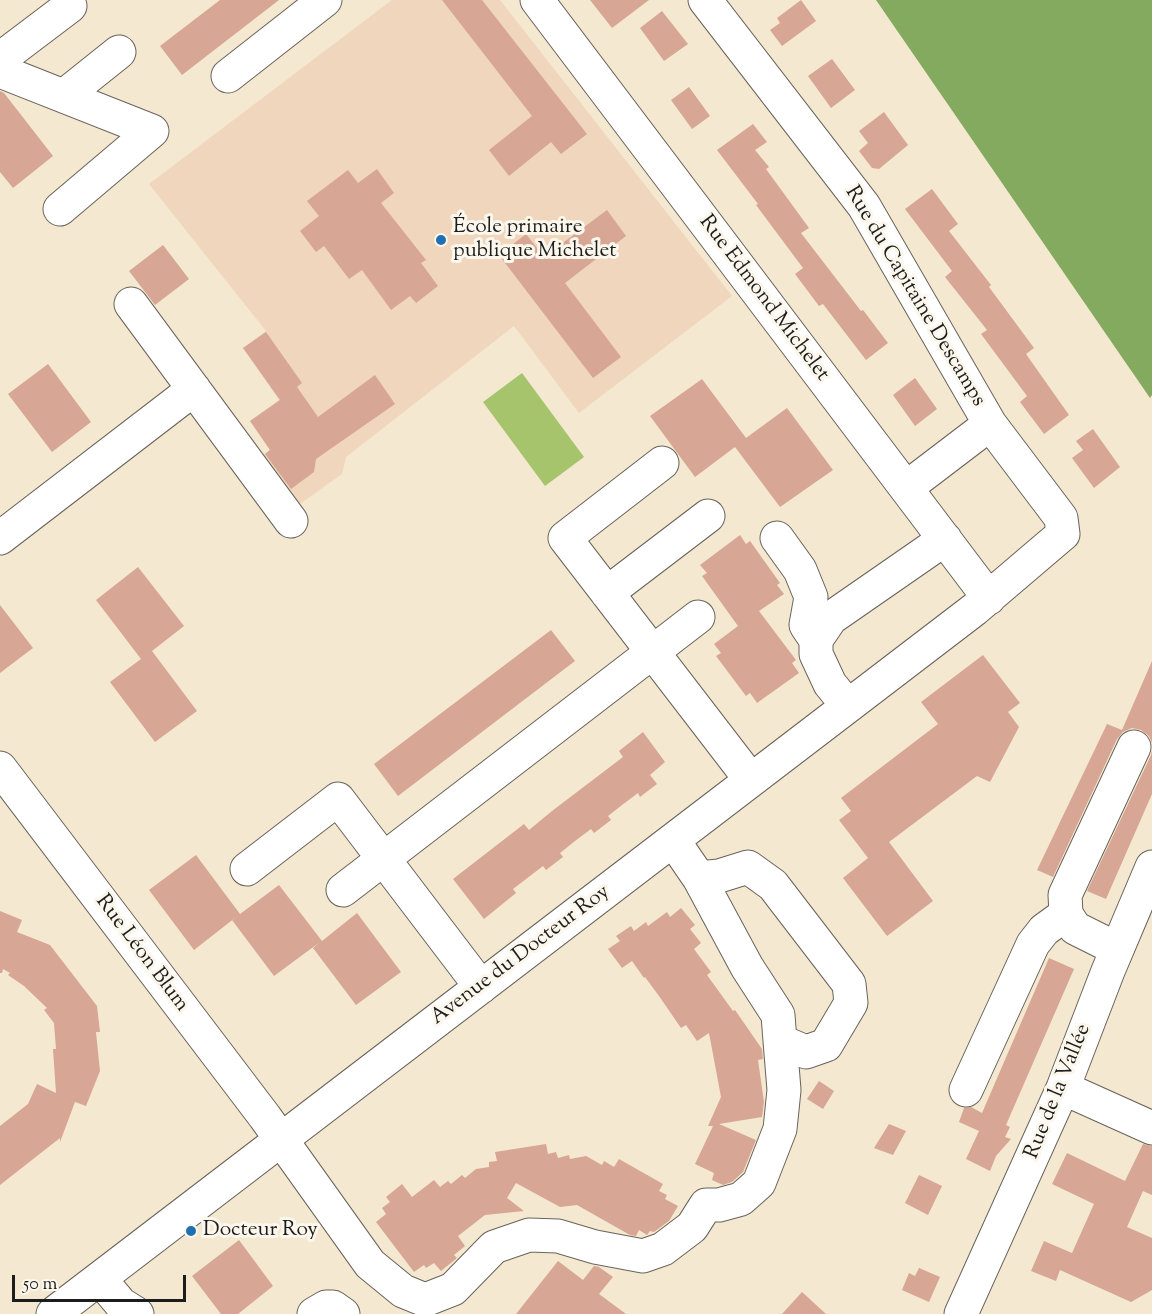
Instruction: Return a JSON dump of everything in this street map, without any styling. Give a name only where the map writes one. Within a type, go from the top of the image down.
[{"type":"street","points":[[228,76],[325,0]]},
{"type":"street","name":"Rue Edmond Michelet","points":[[537,0],[989,598]]},
{"type":"street","name":"Rue du Capitaine Descamps","points":[[705,0],[864,206],[990,424],[1061,518],[1063,534],[989,598]]},
{"type":"street","points":[[0,59],[70,6]]},
{"type":"street","points":[[64,96],[119,52]]},
{"type":"street","points":[[0,71],[152,131],[60,209]]},
{"type":"street","points":[[131,304],[291,521]]},
{"type":"street","points":[[0,538],[194,389]]},
{"type":"street","name":"Rue du Capitaine Descamps","points":[[906,488],[990,424]]},
{"type":"street","points":[[662,463],[565,538],[751,780]]},
{"type":"street","points":[[607,593],[708,516]]},
{"type":"street","points":[[777,538],[800,570],[811,597],[806,625],[816,640],[816,654],[830,684],[848,706]]},
{"type":"street","points":[[816,640],[831,618],[945,539]]},
{"type":"street","name":"Avenue du Docteur Roy","points":[[53,1314],[989,598]]},
{"type":"street","points":[[343,890],[698,617]]},
{"type":"street","points":[[1117,949],[1075,928],[1066,914],[1065,895],[1134,747]]},
{"type":"street","name":"Rue Léon Blum","points":[[0,768],[282,1139],[370,1264],[403,1291],[425,1300],[453,1288],[494,1247],[529,1235],[558,1236],[595,1247],[643,1256],[663,1249],[692,1227],[706,1205],[719,1205],[741,1199],[759,1184],[780,1129],[784,1090],[778,1015],[747,967],[699,878],[673,840]]},
{"type":"street","points":[[247,869],[338,799],[481,987]]},
{"type":"street","points":[[699,878],[719,876],[748,867],[773,885],[849,984],[851,1003],[826,1045],[806,1052],[780,1041]]},
{"type":"street","name":"Rue de la Vallée","points":[[961,1314],[1063,1088],[1117,949],[1152,867]]},
{"type":"street","points":[[966,1090],[1032,944],[1044,930],[1066,914]]},
{"type":"street","points":[[1063,1088],[1152,1128]]},
{"type":"street","points":[[100,1279],[121,1304],[136,1314]]},
{"type":"street","points":[[314,1314],[326,1307],[333,1307],[343,1314]]},
{"type":"shaded area","name":"École primaire publique Michelet","points":[[392,0],[500,0],[732,296],[579,413],[514,326],[346,457],[342,474],[297,506],[260,457],[281,442],[267,445],[250,421],[279,400],[243,348],[266,331],[149,184]]},
{"type":"green space","points":[[876,0],[1152,0],[1152,395],[1150,398]]},
{"type":"green space","points":[[522,373],[584,457],[545,486],[483,402]]},
{"type":"building","points":[[220,0],[279,0],[182,75],[160,46]]},
{"type":"building","points":[[442,0],[482,0],[587,134],[561,154],[551,142],[509,176],[489,150],[532,116]]},
{"type":"building","points":[[590,0],[649,0],[612,28]]},
{"type":"building","points":[[801,0],[816,21],[782,46],[770,30],[780,23],[777,18]]},
{"type":"building","points":[[662,11],[688,44],[664,61],[640,28]]},
{"type":"building","points":[[832,59],[855,90],[831,108],[808,76]]},
{"type":"building","points":[[689,87],[710,116],[692,129],[671,100]]},
{"type":"building","points":[[0,91],[4,93],[53,156],[13,188],[0,172]]},
{"type":"building","points":[[884,112],[908,145],[879,169],[872,168],[859,151],[868,143],[859,131]]},
{"type":"building","points":[[753,124],[767,142],[755,150],[769,167],[766,169],[809,228],[801,233],[888,343],[866,360],[823,304],[819,306],[795,274],[803,268],[717,150]]},
{"type":"building","points":[[377,169],[394,193],[381,203],[426,260],[421,263],[438,286],[416,303],[410,296],[391,310],[362,270],[349,279],[324,246],[316,252],[300,231],[319,216],[307,201],[348,170],[358,183]]},
{"type":"building","points":[[932,189],[958,224],[949,231],[991,285],[989,287],[1034,348],[1026,354],[1069,415],[1044,434],[1020,402],[1027,396],[981,334],[987,330],[945,277],[952,271],[905,209]]},
{"type":"building","points":[[607,210],[626,236],[565,283],[621,357],[593,378],[499,255],[526,234],[544,257]]},
{"type":"building","points":[[163,245],[189,279],[155,305],[129,271]]},
{"type":"building","points":[[266,332],[302,383],[297,387],[318,417],[375,375],[395,404],[316,459],[314,472],[291,489],[265,454],[270,450],[250,421],[280,400],[243,348]]},
{"type":"building","points":[[48,364],[91,422],[52,452],[8,394]]},
{"type":"building","points":[[915,378],[937,409],[915,426],[893,395]]},
{"type":"building","points":[[702,379],[746,438],[787,408],[833,470],[780,507],[735,447],[695,477],[650,416]]},
{"type":"building","points":[[1093,429],[1120,467],[1094,488],[1072,458],[1083,450],[1076,441]]},
{"type":"building","points":[[740,535],[746,544],[750,541],[780,583],[777,585],[784,594],[759,611],[796,660],[792,663],[799,673],[757,703],[750,693],[746,696],[716,656],[721,653],[714,644],[738,626],[702,576],[707,573],[700,565]]},
{"type":"building","points":[[138,567],[184,626],[152,651],[197,711],[155,742],[110,682],[141,659],[96,600]]},
{"type":"building","points":[[0,605],[33,648],[0,673]]},
{"type":"building","points":[[551,630],[575,661],[398,796],[374,764]]},
{"type":"building","points":[[983,655],[1020,703],[1008,712],[1019,727],[990,782],[977,776],[889,842],[933,901],[887,936],[843,878],[868,858],[839,820],[851,811],[841,798],[938,724],[921,702]]},
{"type":"building","points":[[1152,661],[1152,743],[1149,736],[1141,730],[1132,728],[1123,732],[1117,739],[1053,877],[1037,870],[1107,724],[1122,730]]},
{"type":"building","points":[[643,732],[665,762],[650,775],[657,784],[640,797],[638,793],[622,805],[608,816],[611,820],[594,833],[591,829],[575,841],[560,853],[563,857],[546,870],[543,866],[513,889],[516,893],[484,919],[453,879],[524,824],[529,830],[623,757],[619,751]]},
{"type":"building","points":[[1152,750],[1152,794],[1106,899],[1087,891]]},
{"type":"building","points":[[196,855],[240,914],[194,950],[149,890]]},
{"type":"building","points":[[279,885],[322,941],[357,913],[401,972],[356,1005],[313,948],[320,942],[274,976],[232,920]]},
{"type":"building","points":[[681,908],[695,925],[690,929],[701,943],[694,949],[711,972],[707,975],[762,1049],[763,1059],[758,1060],[764,1102],[762,1117],[719,1124],[756,1140],[743,1172],[732,1182],[723,1185],[712,1180],[714,1173],[695,1164],[713,1126],[708,1126],[721,1097],[709,1033],[697,1041],[686,1025],[681,1028],[632,961],[622,968],[608,949],[620,941],[616,936],[631,926],[634,931],[646,922],[648,926],[667,912],[670,917]]},
{"type":"building","points":[[0,911],[22,920],[17,932],[50,945],[97,1006],[100,1032],[96,1032],[100,1071],[86,1106],[75,1102],[60,1142],[60,1138],[0,1185],[0,1126],[28,1104],[37,1084],[56,1093],[53,1049],[56,1049],[54,1023],[44,1010],[47,1008],[24,986],[8,975],[10,973],[3,969],[0,973]]},
{"type":"building","points":[[1049,958],[1074,969],[1006,1125],[1010,1127],[1005,1137],[1011,1139],[996,1156],[990,1171],[966,1159],[979,1131],[959,1122],[964,1108],[971,1107],[982,1113]]},
{"type":"building","points":[[819,1081],[834,1091],[823,1109],[807,1099]]},
{"type":"building","points":[[889,1124],[906,1131],[893,1155],[874,1148]]},
{"type":"building","points":[[546,1144],[548,1154],[556,1152],[558,1158],[569,1155],[570,1159],[586,1156],[602,1165],[604,1161],[614,1167],[619,1159],[663,1184],[659,1191],[667,1195],[665,1199],[678,1206],[669,1221],[654,1232],[650,1231],[647,1235],[639,1230],[636,1236],[630,1235],[577,1205],[560,1207],[516,1183],[507,1198],[524,1211],[485,1215],[458,1236],[465,1246],[454,1255],[457,1258],[441,1271],[434,1263],[426,1268],[424,1265],[414,1272],[376,1222],[386,1214],[382,1208],[390,1202],[386,1197],[402,1184],[412,1197],[434,1180],[440,1187],[448,1181],[451,1184],[462,1175],[465,1178],[476,1169],[489,1167],[489,1162],[497,1161],[495,1152]]},
{"type":"building","points":[[1143,1144],[1152,1146],[1152,1195],[1143,1191],[1127,1227],[1152,1238],[1152,1290],[1131,1302],[1060,1270],[1056,1281],[1031,1271],[1044,1241],[1072,1253],[1094,1204],[1052,1184],[1067,1153],[1125,1181]]},
{"type":"building","points":[[919,1175],[942,1186],[928,1215],[905,1203]]},
{"type":"building","points":[[239,1240],[273,1286],[238,1314],[221,1314],[192,1276]]},
{"type":"building","points":[[558,1261],[583,1280],[594,1266],[613,1277],[599,1294],[626,1314],[516,1314]]},
{"type":"building","points":[[919,1268],[940,1277],[929,1302],[902,1290],[909,1273],[915,1276]]},
{"type":"building","points":[[802,1292],[826,1314],[782,1314]]},
{"type":"place","name":"École primaire publique Michelet","points":[[441,240]]},
{"type":"place","name":"Docteur Roy","points":[[191,1231]]}]
